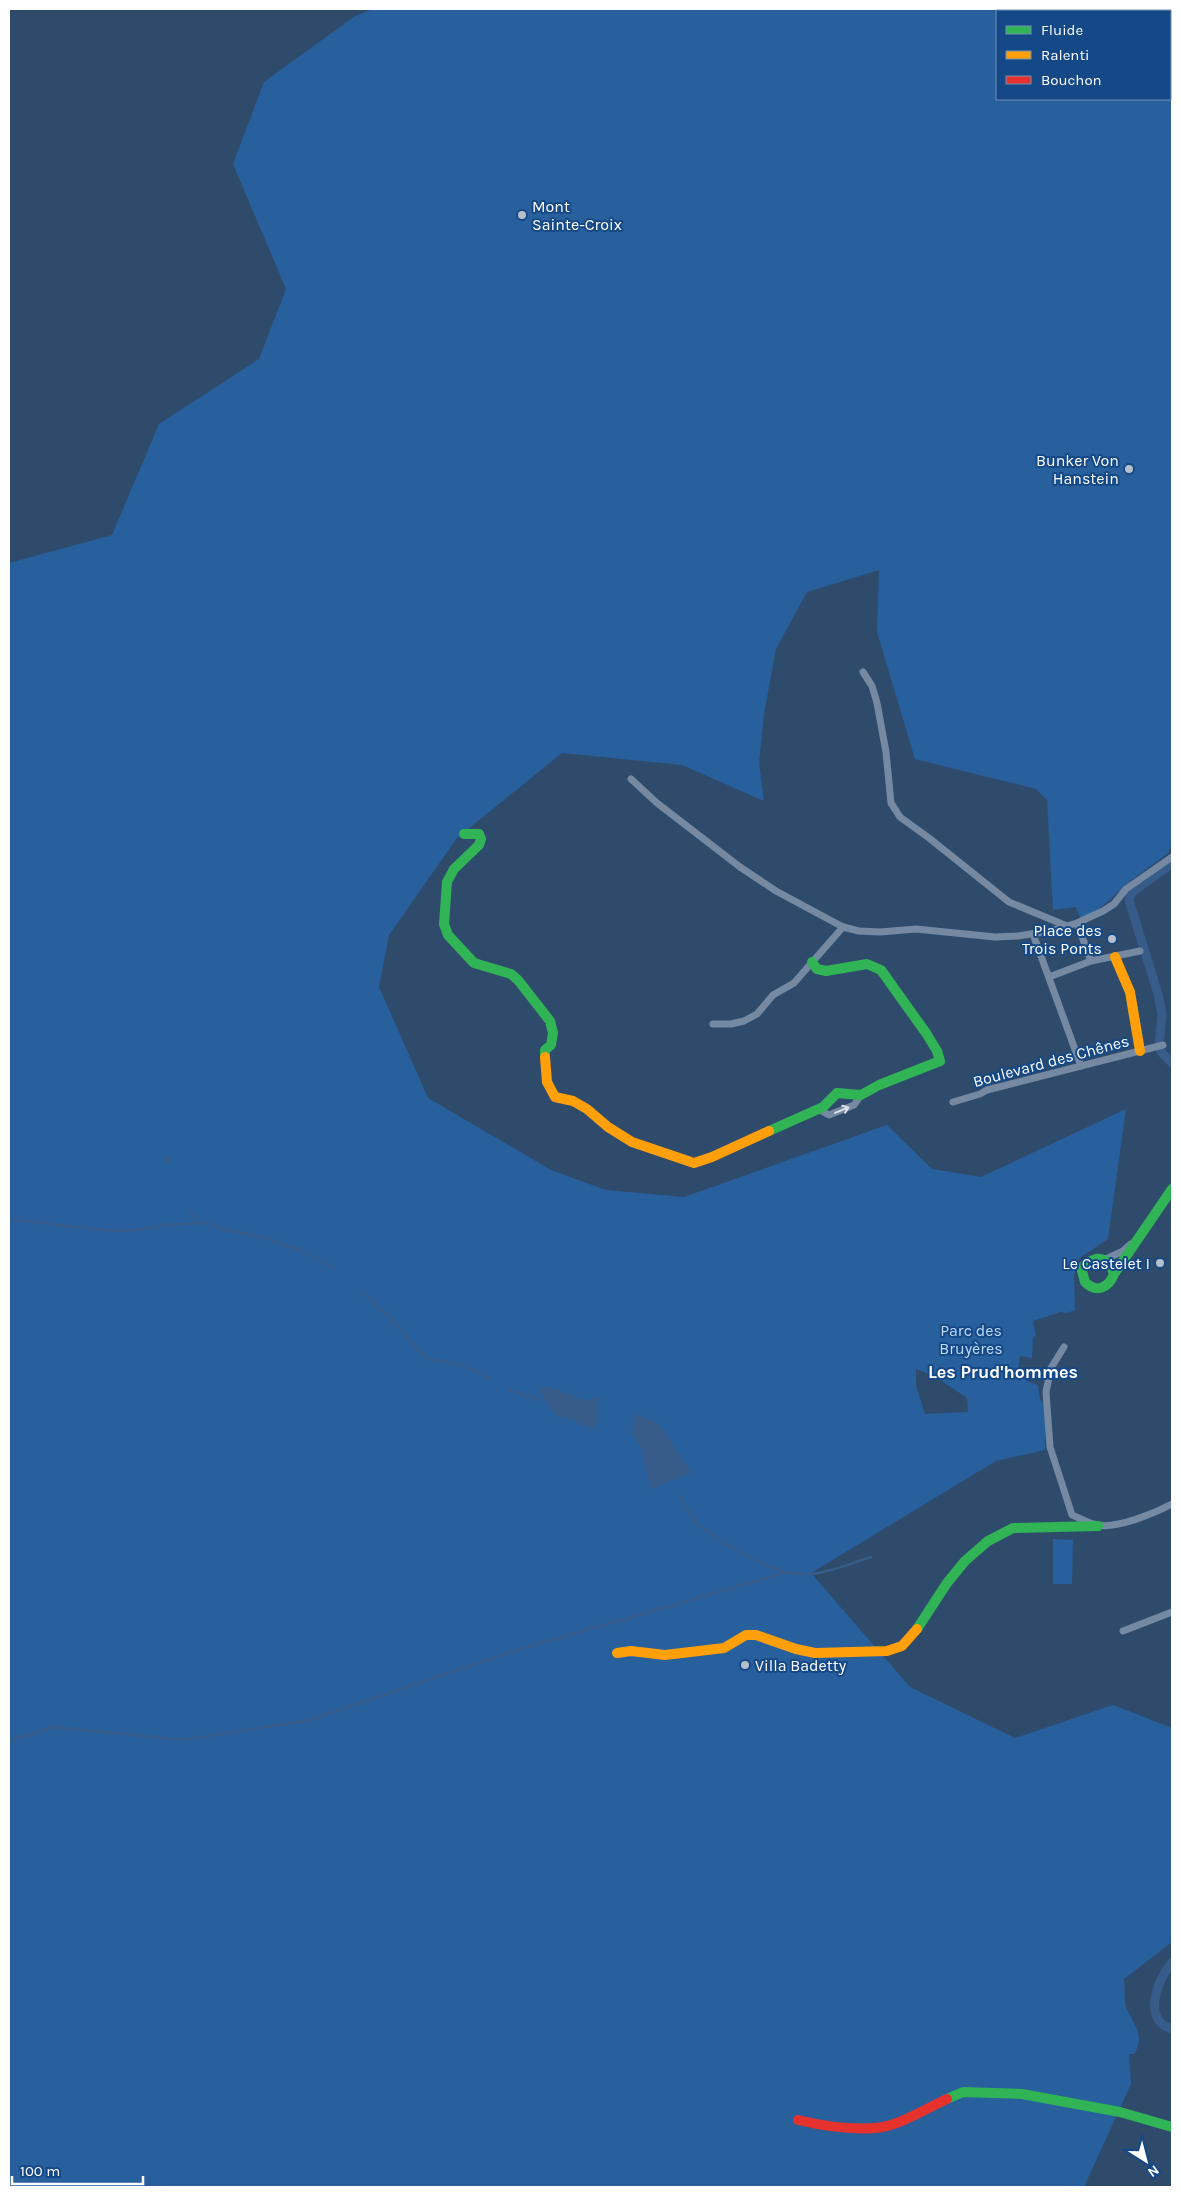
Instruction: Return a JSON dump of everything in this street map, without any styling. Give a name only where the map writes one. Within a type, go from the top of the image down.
[{"type":"street","points":[[863,672],[872,686],[877,703],[886,752],[891,803],[900,817],[930,838],[1008,902],[1068,926]]},
{"type":"street","points":[[632,779],[657,803],[740,867],[843,928],[880,932],[916,929],[995,937],[1033,934],[1077,923],[1108,907],[1126,889],[1172,857]]},
{"type":"street","points":[[464,834],[479,834],[481,839],[480,845],[454,869],[447,882],[444,924],[448,935],[474,963],[512,974],[540,1006],[550,1021],[553,1033],[551,1045],[546,1050],[544,1065],[547,1082],[555,1097],[573,1101],[587,1109],[608,1127],[632,1142],[694,1163],[712,1157],[806,1113],[820,1110],[837,1093],[861,1095]]},
{"type":"street","points":[[1077,923],[1091,961]]},
{"type":"street","points":[[713,1024],[731,1024],[744,1021],[757,1014],[773,996],[794,983],[843,928]]},
{"type":"street","points":[[1033,934],[1081,1066]]},
{"type":"street","points":[[1050,977],[1091,961],[1140,951]]},
{"type":"street","points":[[1115,957],[1130,992],[1140,1051]]},
{"type":"street","points":[[812,962],[817,969],[826,971],[867,964],[881,970],[937,1051],[940,1061],[879,1085],[861,1095],[854,1105],[829,1115],[820,1110]]},
{"type":"street","name":"Boulevard des Chênes","points":[[953,1102],[987,1090],[1160,1046]]},
{"type":"street","points":[[1139,1237],[1123,1251],[1106,1260],[1095,1258],[1088,1261],[1083,1269],[1084,1280],[1088,1286],[1099,1289],[1110,1284],[1114,1274],[1172,1189]]},
{"type":"street","points":[[1106,1260],[1112,1267],[1114,1274]]},
{"type":"street","points":[[1064,1347],[1051,1368],[1046,1392],[1050,1447],[1072,1515],[1098,1526]]},
{"type":"street","points":[[617,1653],[631,1651],[665,1655],[724,1648],[746,1635],[756,1635],[796,1649],[815,1653],[887,1651],[902,1646],[913,1634],[947,1583],[965,1561],[988,1541],[1013,1528],[1098,1526],[1120,1523],[1151,1515],[1172,1504]]},
{"type":"street","points":[[1123,1631],[1172,1612]]},
{"type":"street","points":[[798,2120],[825,2126],[876,2128],[897,2122],[963,2092],[1022,2094],[1120,2112],[1172,2126]]},
{"type":"green space","name":"Parc des Bruyères","points":[[373,9],[1172,9],[1172,844],[1168,853],[1129,882],[1093,913],[1080,918],[1076,907],[1053,910],[1047,800],[1036,789],[915,759],[877,632],[879,570],[807,592],[776,649],[764,714],[759,763],[764,801],[682,765],[562,753],[457,838],[389,935],[379,987],[428,1098],[551,1170],[606,1190],[684,1197],[887,1125],[932,1169],[981,1177],[1126,1109],[1108,1239],[1075,1261],[1077,1263],[1074,1275],[1075,1310],[1067,1313],[1061,1312],[1033,1321],[1036,1336],[1033,1337],[1032,1358],[1020,1356],[1018,1370],[1028,1372],[1027,1381],[1038,1385],[1040,1399],[1045,1406],[1045,1450],[996,1461],[811,1573],[910,1687],[1015,1738],[1113,1705],[1172,1728],[1172,1942],[1124,1979],[1126,2007],[1139,2036],[1134,2054],[1129,2054],[1131,2084],[1084,2187],[9,2187],[9,563],[112,535],[159,424],[259,359],[286,289],[233,164],[264,82],[355,16]],"holes":[[[916,1369],[936,1377],[967,1398],[968,1412],[925,1414],[916,1386]]]},
{"type":"green space","points":[[1053,1539],[1073,1540],[1072,1584],[1053,1584]]},
{"type":"shaded area","points":[[549,1387],[587,1401],[601,1396],[598,1402],[596,1430],[574,1420],[557,1417],[537,1388]]},
{"type":"shaded area","points":[[635,1413],[659,1424],[691,1473],[650,1489],[642,1449],[632,1434]]},
{"type":"waterway","points":[[1171,864],[1132,892],[1129,900],[1158,994],[1162,1014],[1159,1046],[1162,1053],[1172,1063]]},
{"type":"waterway","points":[[167,1156],[168,1162]]},
{"type":"waterway","points":[[190,1212],[199,1222]]},
{"type":"waterway","points":[[9,1219],[111,1231],[138,1230],[162,1225],[208,1223],[222,1229],[263,1237],[300,1250],[335,1268]]},
{"type":"waterway","points":[[362,1292],[396,1324],[414,1346],[428,1359],[463,1365],[490,1379]]},
{"type":"waterway","points":[[508,1390],[540,1400]]},
{"type":"waterway","points":[[680,1496],[691,1516],[705,1530],[730,1547],[776,1569],[790,1573],[819,1573],[871,1557]]},
{"type":"waterway","points":[[9,1741],[53,1727],[183,1740],[310,1720],[514,1651],[787,1572]]},
{"type":"waterway","points":[[1172,1962],[1162,1978],[1155,1999],[1157,2017],[1163,2024],[1172,2029]]},
{"type":"traffic: fast","points":[[464,834],[479,834],[481,839],[479,845],[454,869],[447,882],[444,924],[448,935],[474,963],[511,974],[518,980],[550,1021],[553,1033],[551,1045],[545,1050],[545,1057]]},
{"type":"traffic: fast","points":[[769,1131],[823,1107],[837,1093],[861,1095],[879,1085],[940,1061],[937,1051],[926,1033],[881,970],[867,964],[826,971],[817,969],[812,962]]},
{"type":"traffic: fast","points":[[1114,1274],[1110,1264],[1100,1259],[1084,1265],[1082,1271],[1085,1282],[1089,1286],[1098,1288],[1106,1285],[1112,1279],[1172,1189]]},
{"type":"traffic: fast","points":[[917,1629],[947,1583],[965,1561],[988,1541],[1013,1528],[1098,1526]]},
{"type":"traffic: fast","points":[[947,2099],[963,2092],[1022,2094],[1120,2112],[1172,2127]]},
{"type":"traffic: slow","points":[[1115,957],[1130,992],[1140,1051]]},
{"type":"traffic: slow","points":[[545,1057],[547,1082],[555,1097],[573,1101],[587,1109],[608,1127],[632,1142],[694,1163],[712,1157],[769,1131]]},
{"type":"traffic: slow","points":[[617,1653],[631,1651],[665,1655],[724,1648],[746,1635],[756,1635],[796,1649],[815,1653],[887,1651],[902,1646],[917,1629]]},
{"type":"traffic: jam","points":[[798,2120],[836,2127],[884,2127],[903,2121],[947,2099]]},
{"type":"place","name":"Mont Sainte-Croix","points":[[522,215]]},
{"type":"place","name":"Bunker Von Hanstein","points":[[1129,469]]},
{"type":"place","name":"Place des Trois Ponts","points":[[1112,939]]},
{"type":"place","name":"Le Castelet I","points":[[1160,1263]]},
{"type":"place","name":"Villa Badetty","points":[[745,1665]]},
{"type":"district","name":"Les Prud'hommes","points":[[1003,1372]]}]
